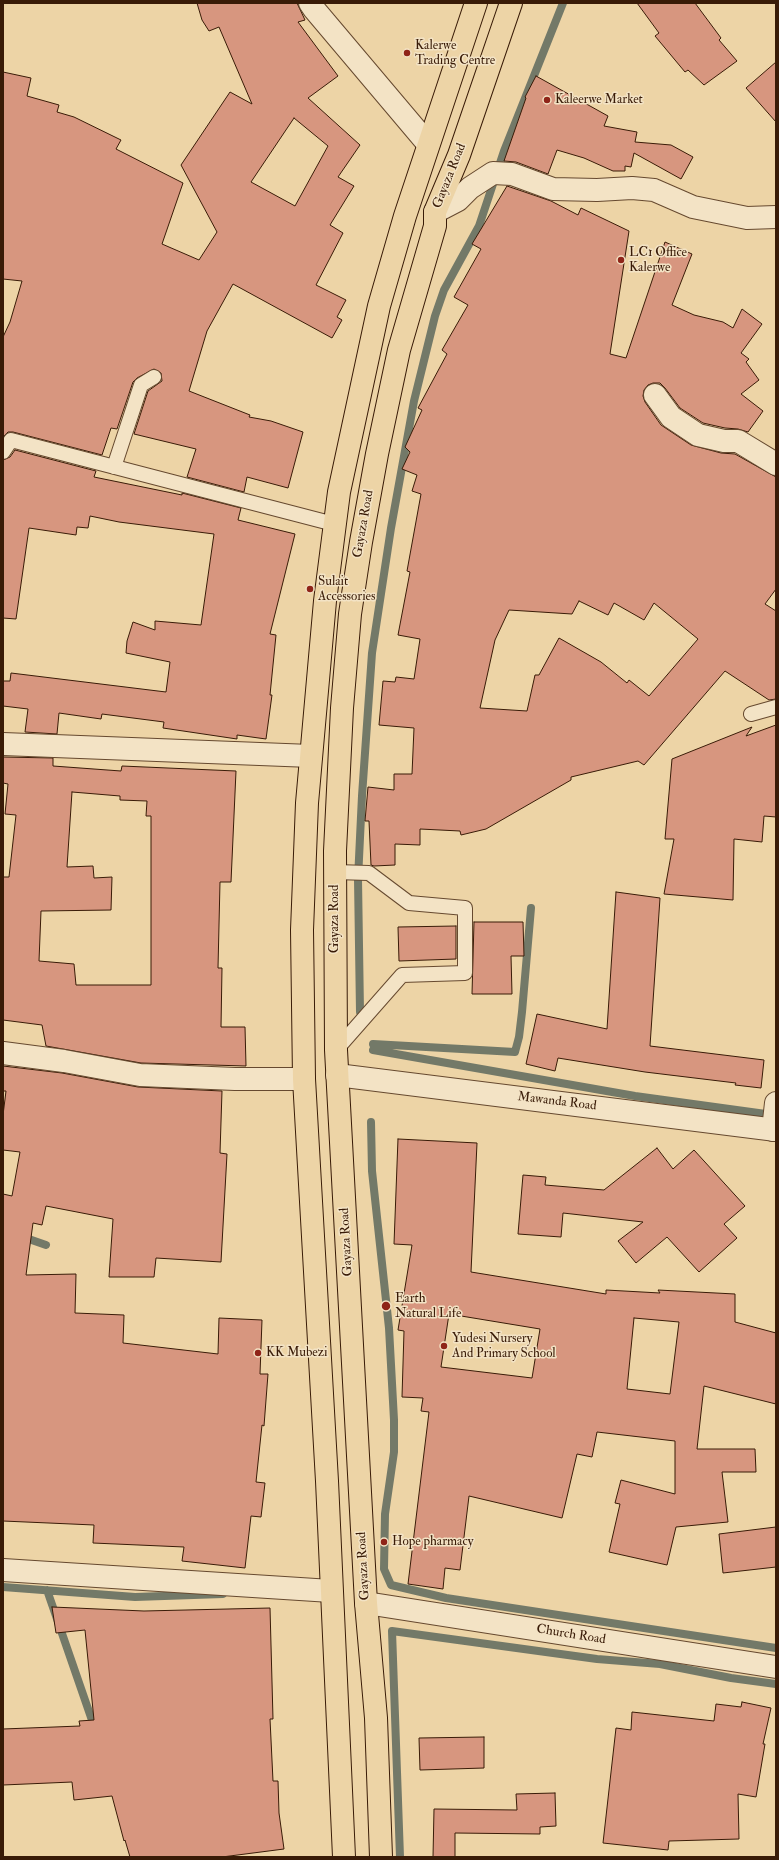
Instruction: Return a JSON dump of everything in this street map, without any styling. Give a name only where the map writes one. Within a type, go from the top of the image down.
[{"type":"main road","points":[[344,1857],[327,1481],[304,1079],[302,930],[307,803],[325,601],[339,492],[379,306],[428,144],[476,3]]},
{"type":"main road","name":"Gayaza Road","points":[[381,1857],[376,1718],[366,1603],[336,1050],[335,872],[342,708],[350,614],[360,542],[396,364],[435,226],[434,212],[459,155],[511,3]]},
{"type":"street","points":[[310,3],[428,144]]},
{"type":"street","points":[[434,212],[458,200],[470,188],[493,172],[512,174],[553,190],[632,188],[654,190],[693,207],[747,218],[776,217]]},
{"type":"street","points":[[655,396],[671,417],[698,435],[724,441],[738,441],[776,464]]},
{"type":"street","points":[[3,744],[311,756]]},
{"type":"street","points":[[3,1053],[64,1061],[140,1075],[235,1079],[304,1079]]},
{"type":"street","name":"Mawanda Road","points":[[338,1075],[775,1130]]},
{"type":"street","points":[[775,1130],[776,1103]]},
{"type":"street","points":[[3,1570],[331,1591]]},
{"type":"street","name":"Church Road","points":[[366,1603],[776,1667]]},
{"type":"lane","points":[[114,467],[141,385],[154,377]]},
{"type":"lane","points":[[3,452],[11,440],[334,524]]},
{"type":"lane","points":[[751,714],[776,707]]},
{"type":"lane","points":[[335,872],[369,873],[409,903],[465,908],[465,973],[402,975],[336,1050]]},
{"type":"building","points":[[197,3],[297,3],[305,20],[298,22],[338,76],[308,98],[360,145],[338,177],[354,186],[330,225],[343,233],[316,285],[346,300],[337,317],[342,320],[332,338],[233,284],[207,331],[189,391],[250,415],[249,417],[271,421],[303,432],[288,488],[247,477],[244,492],[187,477],[196,449],[134,434],[148,391],[162,381],[161,373],[154,369],[137,378],[133,382],[117,429],[111,428],[102,455],[13,432],[8,432],[3,437],[3,337],[10,322],[22,281],[3,279],[3,72],[31,78],[27,96],[59,105],[57,112],[74,117],[121,140],[116,149],[183,183],[162,244],[199,260],[217,232],[181,165],[230,92],[252,104],[219,27],[209,31],[202,20]],"holes":[[[294,118],[328,146],[295,206],[251,182]]]},
{"type":"building","points":[[637,3],[695,3],[721,38],[719,40],[737,61],[704,85],[688,70],[685,72],[655,36],[659,33]]},
{"type":"building","points":[[776,62],[776,122],[746,88]]},
{"type":"building","points":[[536,76],[608,116],[604,126],[637,132],[635,142],[671,145],[693,157],[681,179],[634,153],[631,167],[625,166],[625,171],[613,171],[584,158],[557,150],[548,174],[516,162],[504,161],[526,98],[525,97]]},
{"type":"building","points":[[507,186],[551,201],[578,215],[581,208],[629,231],[610,354],[626,358],[665,242],[692,254],[672,305],[694,315],[723,322],[733,328],[742,309],[762,324],[741,353],[749,359],[746,362],[759,380],[741,394],[763,411],[748,432],[703,423],[680,408],[660,383],[648,385],[644,390],[643,396],[645,402],[661,425],[691,445],[721,453],[735,454],[776,477],[776,589],[765,604],[776,611],[776,699],[769,700],[725,671],[644,765],[638,761],[571,777],[571,780],[486,829],[461,835],[460,831],[420,829],[420,845],[395,844],[395,865],[374,866],[371,865],[369,821],[365,821],[368,787],[394,790],[394,774],[412,774],[414,728],[379,725],[383,681],[395,682],[396,677],[414,679],[420,639],[398,635],[410,572],[407,571],[421,494],[412,491],[417,475],[402,469],[410,452],[405,447],[422,410],[418,408],[447,354],[442,350],[468,305],[454,297],[481,249],[472,244]],"holes":[[[579,601],[608,615],[614,603],[644,620],[654,603],[698,639],[649,696],[629,680],[627,683],[601,662],[559,638],[539,675],[535,675],[527,711],[480,708],[495,640],[509,610],[572,614]]]},
{"type":"building","points":[[15,450],[96,471],[94,477],[182,495],[182,493],[241,508],[238,520],[295,534],[270,634],[276,635],[270,695],[272,695],[266,739],[237,735],[237,739],[163,728],[164,722],[102,714],[101,719],[59,713],[57,734],[25,732],[28,709],[3,706],[3,681],[10,681],[11,673],[166,692],[170,662],[126,653],[127,641],[133,622],[155,630],[155,621],[201,625],[214,534],[119,522],[90,516],[88,528],[77,527],[76,535],[29,528],[16,619],[3,618],[3,460],[10,457]]},
{"type":"building","points":[[776,725],[776,817],[764,816],[762,842],[734,839],[733,900],[664,894],[674,839],[665,839],[672,759],[752,727],[746,736]]},
{"type":"building","points":[[3,757],[53,758],[53,766],[121,771],[122,766],[236,771],[231,882],[220,882],[218,968],[222,968],[221,1027],[245,1027],[246,1066],[141,1063],[46,1046],[42,1025],[3,1020],[3,877],[9,877],[16,815],[5,814],[8,784],[3,783]],"holes":[[[72,792],[120,796],[120,800],[147,801],[146,816],[151,816],[151,985],[76,985],[74,964],[39,961],[41,911],[111,910],[112,877],[94,878],[93,866],[67,867]]]},
{"type":"building","points":[[616,892],[660,898],[650,1046],[764,1060],[761,1088],[735,1085],[736,1083],[645,1072],[558,1058],[555,1071],[526,1064],[537,1014],[607,1029]]},
{"type":"building","points":[[474,922],[523,922],[524,956],[511,956],[512,994],[472,994]]},
{"type":"building","points":[[456,926],[456,959],[399,961],[398,927]]},
{"type":"building","points":[[3,1066],[62,1073],[138,1087],[222,1091],[220,1153],[227,1154],[221,1262],[156,1258],[154,1277],[109,1277],[113,1219],[46,1206],[42,1225],[33,1223],[26,1275],[76,1274],[75,1313],[124,1315],[123,1343],[218,1354],[219,1318],[262,1320],[260,1374],[268,1374],[264,1426],[262,1425],[256,1482],[265,1483],[261,1517],[251,1516],[245,1568],[182,1561],[184,1547],[93,1543],[94,1525],[3,1521],[3,1194],[12,1196],[20,1152],[3,1150],[3,1115],[6,1091],[3,1091]]},
{"type":"building","points":[[398,1139],[477,1143],[471,1272],[606,1294],[606,1290],[660,1293],[658,1290],[735,1294],[735,1322],[776,1333],[776,1404],[704,1386],[697,1449],[755,1449],[756,1472],[722,1472],[728,1522],[676,1527],[667,1565],[609,1552],[620,1504],[615,1503],[621,1480],[675,1494],[675,1441],[597,1432],[592,1457],[577,1454],[562,1518],[469,1496],[460,1570],[445,1568],[443,1589],[408,1584],[429,1412],[421,1411],[423,1398],[402,1397],[404,1331],[398,1330],[412,1245],[394,1244]],"holes":[[[449,1314],[540,1329],[532,1378],[441,1367]],[[634,1318],[679,1322],[670,1394],[627,1389]]]},
{"type":"building","points":[[657,1148],[673,1169],[694,1150],[745,1206],[724,1224],[737,1238],[699,1272],[667,1237],[636,1263],[618,1241],[643,1222],[563,1213],[561,1237],[518,1234],[523,1175],[546,1177],[545,1185],[604,1190]]},
{"type":"building","points":[[776,1527],[776,1567],[723,1573],[719,1534]]},
{"type":"building","points":[[52,1607],[144,1611],[270,1608],[273,1719],[270,1719],[273,1781],[278,1781],[279,1813],[284,1849],[222,1857],[130,1857],[125,1840],[124,1841],[112,1796],[74,1800],[72,1782],[3,1785],[3,1729],[80,1726],[79,1721],[94,1720],[85,1630],[56,1633]]},
{"type":"building","points":[[742,1702],[771,1708],[763,1744],[765,1744],[756,1797],[738,1794],[739,1839],[669,1841],[668,1850],[603,1843],[616,1728],[631,1730],[632,1712],[714,1721],[716,1704],[741,1707]]},
{"type":"building","points":[[484,1737],[484,1768],[420,1770],[419,1738]]},
{"type":"building","points":[[555,1793],[556,1826],[540,1827],[540,1834],[455,1833],[455,1857],[433,1857],[434,1809],[517,1810],[516,1794]]},
{"type":"waterway","points":[[360,1012],[358,879],[372,653],[391,528],[414,401],[435,316],[444,290],[479,226],[504,151],[563,3]]},
{"type":"waterway","points":[[373,1044],[515,1052],[519,1037],[522,1012],[531,908]]},
{"type":"waterway","points":[[373,1050],[635,1096],[773,1115]]},
{"type":"waterway","points":[[371,1122],[372,1171],[389,1328],[394,1420],[394,1452],[385,1514],[384,1569],[391,1585],[446,1598],[776,1648]]},
{"type":"waterway","points":[[3,1230],[46,1245]]},
{"type":"waterway","points":[[3,1587],[135,1597],[223,1594]]},
{"type":"waterway","points":[[47,1590],[95,1729]]},
{"type":"waterway","points":[[400,1857],[392,1631],[597,1659],[660,1664],[731,1678],[776,1684]]},
{"type":"place","name":"Kalerwe Trading Centre","points":[[407,53]]},
{"type":"place","name":"Kaleerwe Market","points":[[547,100]]},
{"type":"place","name":"LC1 Office Kalerwe","points":[[621,260]]},
{"type":"place","name":"Sulait Accessories","points":[[310,589]]},
{"type":"place","name":"Earth Natural Life","points":[[386,1306]]},
{"type":"place","name":"Yudesi Nursery And Primary School","points":[[444,1346]]},
{"type":"place","name":"KK Mubezi","points":[[258,1353]]},
{"type":"place","name":"Hope pharmacy","points":[[384,1542]]}]
